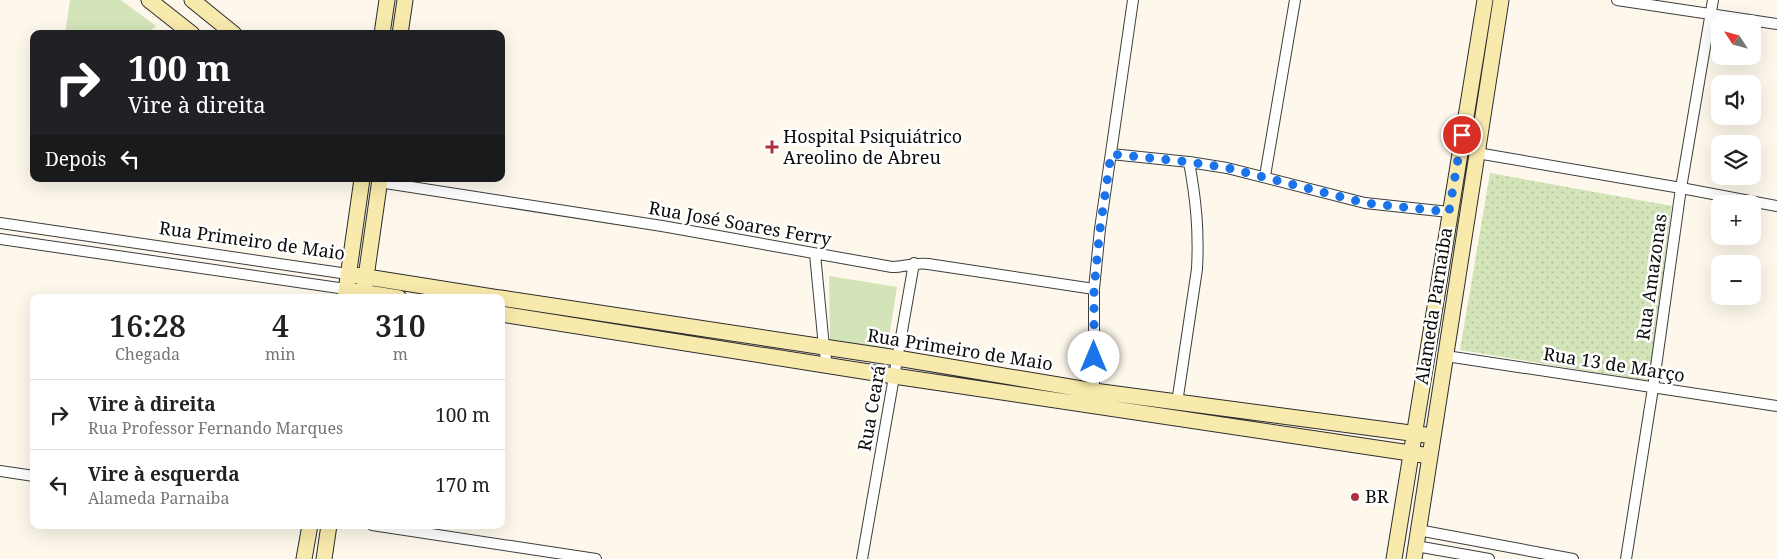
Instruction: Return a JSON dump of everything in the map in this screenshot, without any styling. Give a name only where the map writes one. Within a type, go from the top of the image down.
[{"type":"street","points":[[149,0],[187,30]]},
{"type":"street","points":[[192,0],[229,30]]},
{"type":"street","points":[[383,30],[387,0]]},
{"type":"street","points":[[401,30],[405,0]]},
{"type":"street","points":[[1094,392],[1094,289],[1100,229],[1133,0]]},
{"type":"street","points":[[1265,176],[1295,0]]},
{"type":"street","points":[[1394,559],[1484,0]]},
{"type":"street","name":"Alameda Parnaíba","points":[[1415,553],[1501,0]]},
{"type":"street","points":[[1617,0],[1777,24]]},
{"type":"street","name":"Rua Amazonas","points":[[1626,559],[1653,388],[1681,188],[1713,0]]},
{"type":"street","points":[[1477,153],[1777,206]]},
{"type":"street","points":[[1111,154],[1228,168],[1365,203],[1449,212]]},
{"type":"street","points":[[1177,403],[1197,269],[1198,217],[1189,162]]},
{"type":"street","points":[[346,287],[362,182]]},
{"type":"street","points":[[364,289],[380,182]]},
{"type":"street","name":"Rua José Soares Ferry","points":[[392,182],[662,226],[892,267],[914,263],[928,264],[1094,289]]},
{"type":"street","name":"Rua Primeiro de Maio","points":[[0,223],[346,287]]},
{"type":"street","name":"Rua Primeiro de Maio","points":[[0,239],[346,287],[440,294]]},
{"type":"street","points":[[815,254],[827,365]]},
{"type":"street","name":"Rua Ceará","points":[[862,559],[914,263]]},
{"type":"street","name":"Rua Primeiro de Maio","points":[[364,289],[383,294]]},
{"type":"street","name":"Rua Primeiro de Maio","points":[[505,299],[897,358],[1094,392],[1433,436]]},
{"type":"street","name":"Rua Primeiro de Maio","points":[[505,315],[894,376],[1430,456]]},
{"type":"street","name":"Rua 13 de Março","points":[[1446,356],[1777,406]]},
{"type":"street","points":[[0,471],[30,475]]},
{"type":"street","points":[[304,559],[309,529]]},
{"type":"street","points":[[324,559],[328,529]]},
{"type":"street","points":[[398,529],[596,559]]},
{"type":"street","points":[[1418,530],[1573,559]]},
{"type":"street","points":[[1415,553],[1489,559]]},
{"type":"green space","points":[[70,0],[121,0],[156,26],[152,30],[66,30]]},
{"type":"green space","points":[[1490,173],[1672,206],[1649,381],[1460,350]]},
{"type":"green space","points":[[829,276],[897,287],[886,357],[830,345]]},
{"type":"place","name":"Hospital Psiquiátrico Areolino de Abreu","points":[[772,147]]},
{"type":"place","name":"BR","points":[[1355,497]]},
{"type":"route","points":[[1094,357],[1094,289],[1100,229],[1111,154],[1228,168],[1365,203],[1449,212],[1462,135]]}]
